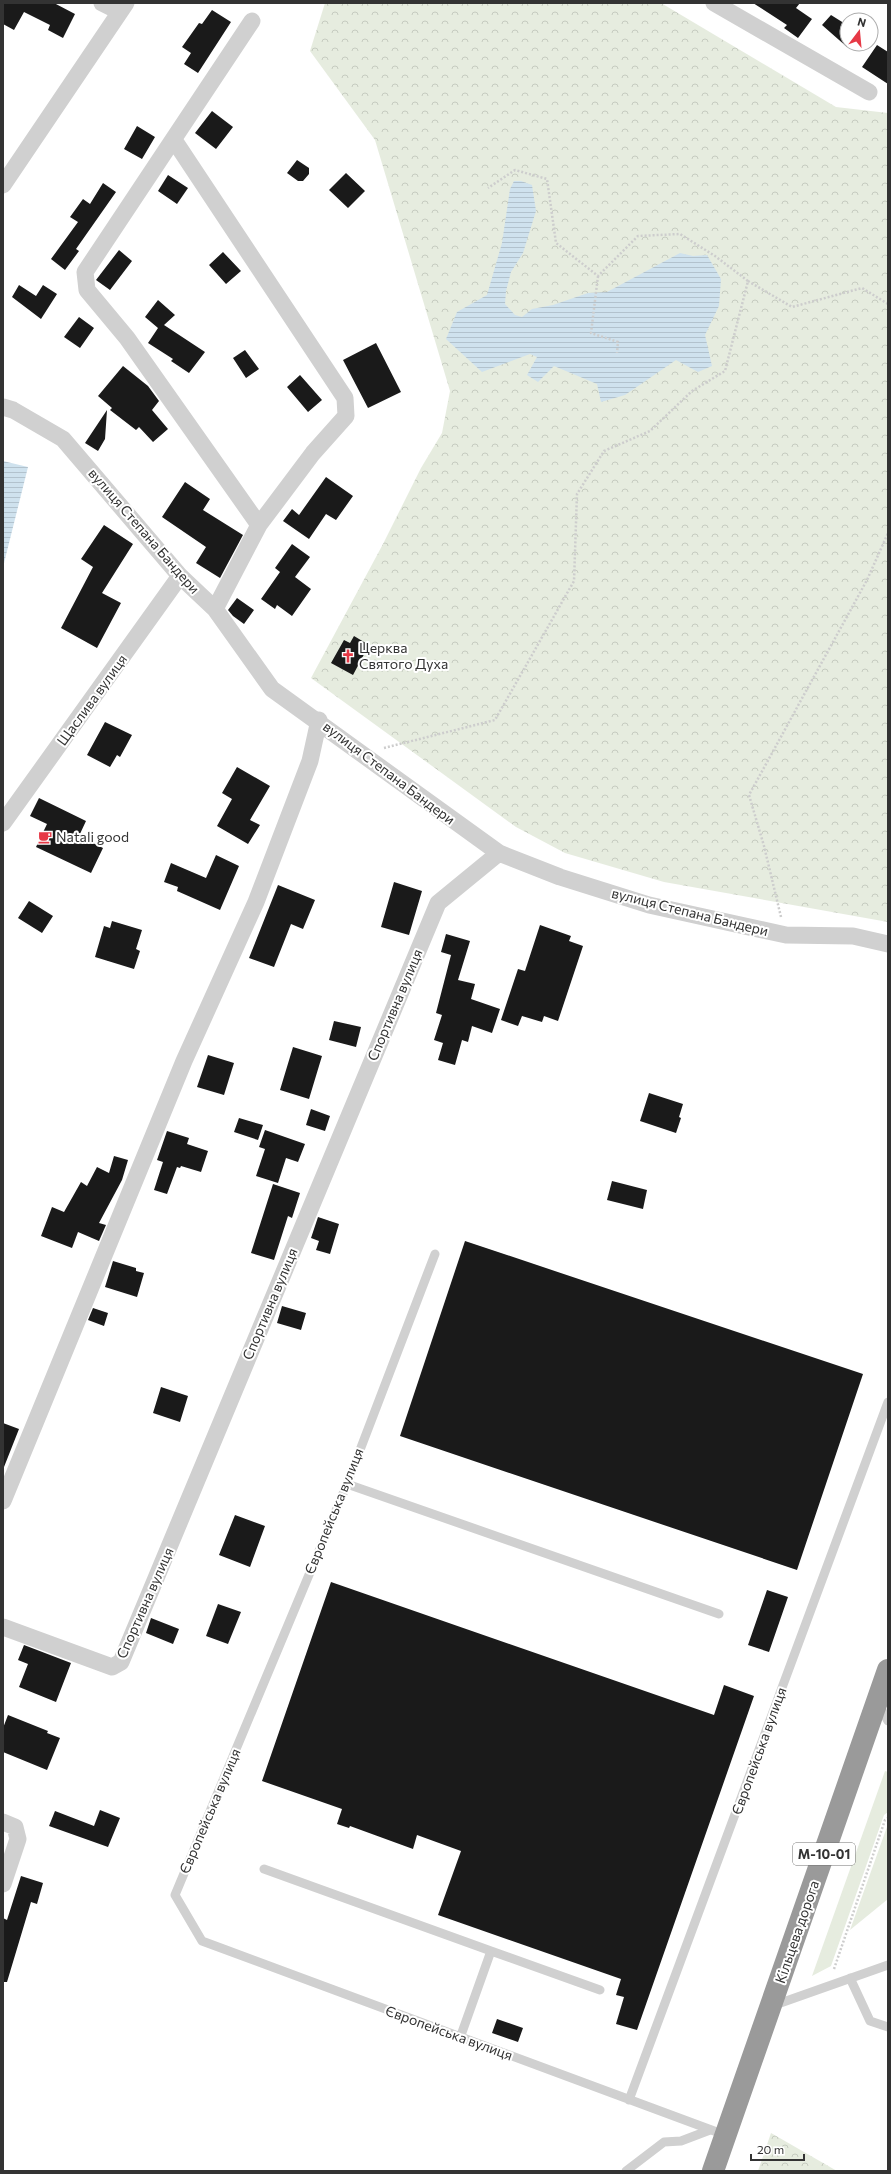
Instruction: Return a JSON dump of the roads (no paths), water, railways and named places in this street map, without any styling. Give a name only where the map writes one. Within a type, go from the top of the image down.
[{"type":"highway","name":"Кільцева дорога","points":[[713,2171],[718,2132],[772,2006],[888,1670]]},
{"type":"street","points":[[3,185],[123,8],[102,3]]},
{"type":"street","points":[[714,3],[869,92]]},
{"type":"street","points":[[252,21],[85,272],[87,290],[127,338],[259,525]]},
{"type":"street","points":[[174,140],[345,398],[346,416],[313,453],[259,525],[215,609]]},
{"type":"street","name":"вулиця Степана Бандери","points":[[3,407],[13,410],[63,439],[180,576],[215,609],[272,688],[499,853],[560,877],[649,904],[786,935],[853,936],[888,944]]},
{"type":"street","name":"Щаслива вулиця","points":[[3,824],[180,576]]},
{"type":"street","points":[[3,1501],[184,1061],[256,902],[310,761],[318,720]]},
{"type":"street","name":"Спортивна вулиця","points":[[3,1627],[112,1667],[121,1662],[438,903],[499,853]]},
{"type":"street","points":[[3,1822],[15,1827],[18,1839],[3,1884]]},
{"type":"lane","name":"Європейська вулиця","points":[[435,1254],[347,1484],[175,1895],[202,1942],[718,2132]]},
{"type":"lane","name":"Європейська вулиця","points":[[629,2100],[888,1402]]},
{"type":"lane","points":[[347,1484],[719,1614]]},
{"type":"lane","points":[[877,1702],[888,1721]]},
{"type":"lane","points":[[264,1869],[600,1990]]},
{"type":"lane","points":[[460,2038],[491,1951]]},
{"type":"lane","points":[[772,2006],[888,1965]]},
{"type":"lane","points":[[850,1978],[870,2021],[888,2027]]},
{"type":"lane","points":[[626,2171],[664,2142],[681,2141],[718,2132]]},
{"type":"water","points":[[514,181],[521,181],[532,185],[536,211],[523,253],[511,272],[506,291],[505,304],[515,315],[522,317],[532,309],[553,305],[588,293],[607,292],[680,253],[693,256],[707,255],[721,279],[719,306],[705,335],[712,366],[698,372],[676,360],[625,395],[601,402],[597,384],[554,366],[538,382],[527,375],[537,357],[530,354],[482,372],[446,339],[457,312],[487,295],[502,243],[510,189]]},
{"type":"water","points":[[3,461],[28,467],[3,567]]},
{"type":"place","name":"Церква Святого Духа","points":[[348,656]]},
{"type":"place","name":"Natali good","points":[[45,837]]}]
